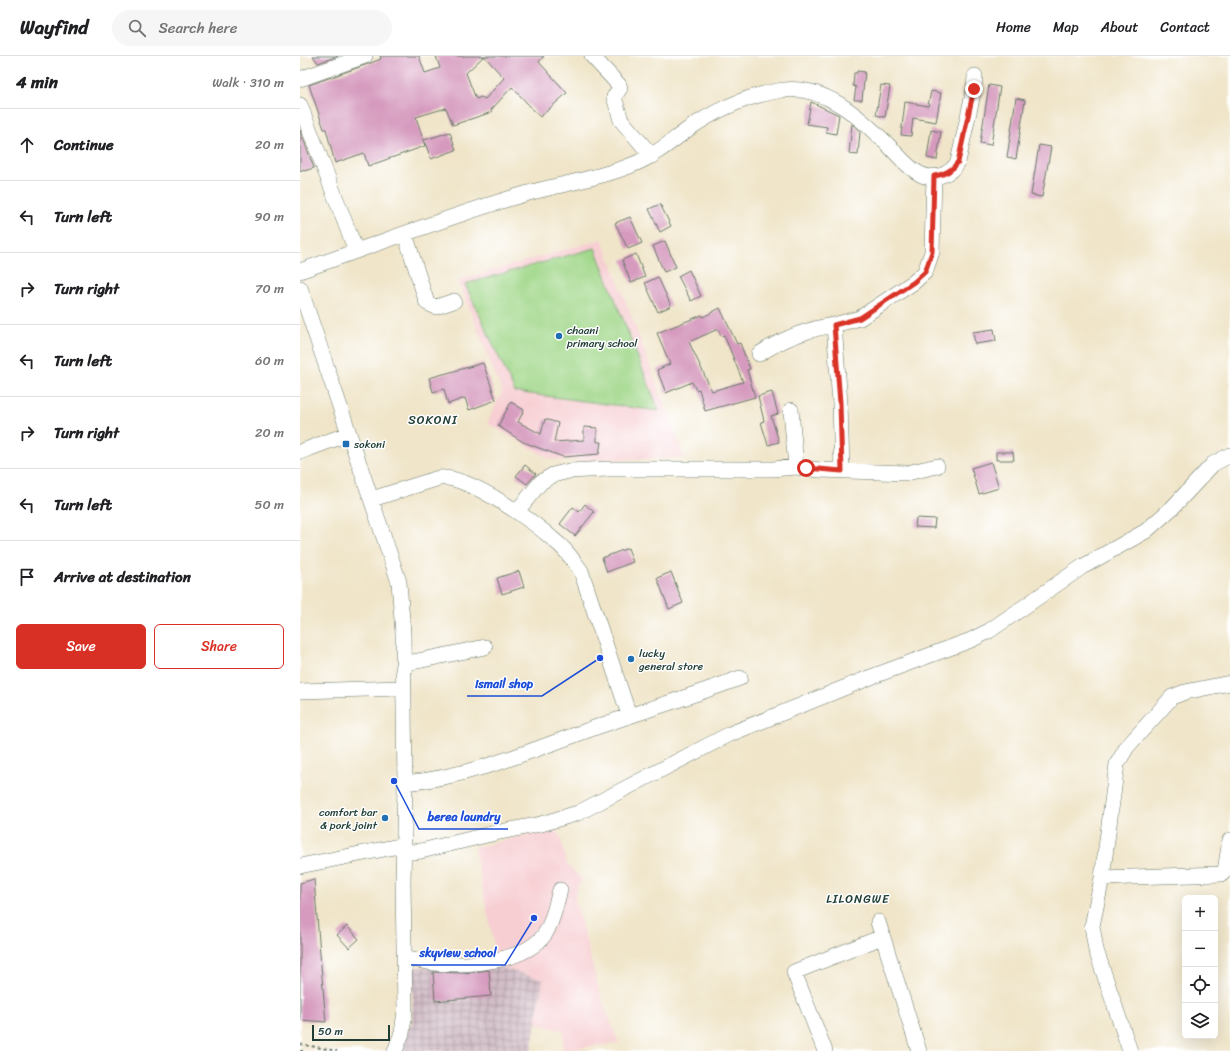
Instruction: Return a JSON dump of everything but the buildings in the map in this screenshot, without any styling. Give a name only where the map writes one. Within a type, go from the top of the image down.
[{"type":"street","points":[[300,79],[343,59],[365,56]]},
{"type":"street","points":[[592,56],[619,85],[620,88],[614,97],[621,120],[652,156]]},
{"type":"street","points":[[300,271],[525,194],[630,166],[652,156],[688,129],[727,106],[750,97],[779,90],[799,89],[822,94],[846,108],[870,127],[910,167],[921,174],[934,176],[947,173],[955,167],[958,162],[974,89],[975,76]]},
{"type":"street","points":[[300,105],[356,252]]},
{"type":"street","points":[[759,354],[778,342],[810,330],[860,318],[914,282],[925,272],[932,252],[934,176]]},
{"type":"street","points":[[405,234],[427,303],[436,307],[454,301]]},
{"type":"street","points":[[300,288],[399,582],[403,664],[405,783],[404,957],[406,1011],[402,1034],[395,1051]]},
{"type":"street","points":[[834,325],[840,403],[842,471]]},
{"type":"street","points":[[791,410],[796,466]]},
{"type":"street","points":[[300,452],[348,434]]},
{"type":"street","points":[[300,866],[404,849],[421,851],[495,833],[541,824],[578,813],[730,734],[871,677],[971,640],[988,631],[1082,567],[1146,531],[1173,507],[1213,464],[1229,452]]},
{"type":"street","points":[[517,512],[541,482],[553,475],[569,471],[608,469],[766,469],[796,466],[842,471],[907,473],[937,466]]},
{"type":"street","points":[[372,499],[439,478],[447,477],[467,484],[517,512],[556,541],[581,571],[629,715]]},
{"type":"street","points":[[403,664],[484,647]]},
{"type":"street","points":[[405,783],[439,778],[474,770],[629,715],[677,701],[740,678]]},
{"type":"street","points":[[1130,1051],[1109,993],[1092,936],[1092,926],[1102,878],[1116,772],[1121,755],[1161,708],[1178,694],[1230,683]]},
{"type":"street","points":[[300,691],[403,688]]},
{"type":"street","points":[[1102,878],[1222,874],[1226,870],[1230,840]]},
{"type":"street","points":[[404,957],[432,963],[453,964],[506,958],[521,953],[539,942],[546,932],[560,890]]},
{"type":"street","points":[[878,922],[919,1051]]},
{"type":"street","points":[[824,1051],[794,972],[882,937]]},
{"type":"path","points":[[300,1044],[336,1051]]},
{"type":"path","points":[[300,1050],[304,1051]]},
{"type":"shaded area","name":"chaani primary school","points":[[602,239],[685,458],[565,461],[550,459],[487,423],[502,392],[458,280]]},
{"type":"shaded area","points":[[555,828],[561,839],[567,864],[582,879],[574,896],[601,997],[619,1043],[562,1050],[564,1031],[536,1023],[543,980],[496,966],[493,940],[474,848]]},
{"type":"shaded area","points":[[496,966],[543,980],[531,1051],[400,1051],[412,1021],[413,967]]},
{"type":"green space","points":[[595,248],[659,411],[515,392],[465,284]]},
{"type":"place","name":"chaani primary school","points":[[559,336]]},
{"type":"place","name":"sokoni","points":[[346,444]]},
{"type":"place","name":"ismail shop","points":[[600,658]]},
{"type":"place","name":"lucky general store","points":[[631,659]]},
{"type":"place","name":"berea laundry","points":[[394,781]]},
{"type":"place","name":"comfort bar & pork joint","points":[[385,818]]},
{"type":"place","name":"skyview school","points":[[534,918]]},
{"type":"district","name":"SOKONI","points":[[433,420]]},
{"type":"district","name":"LILONGWE","points":[[858,899]]},
{"type":"route","points":[[806,468],[842,471],[840,403],[834,325],[860,318],[914,282],[925,272],[932,252],[934,176],[943,175],[955,167],[958,162],[974,89]]}]
